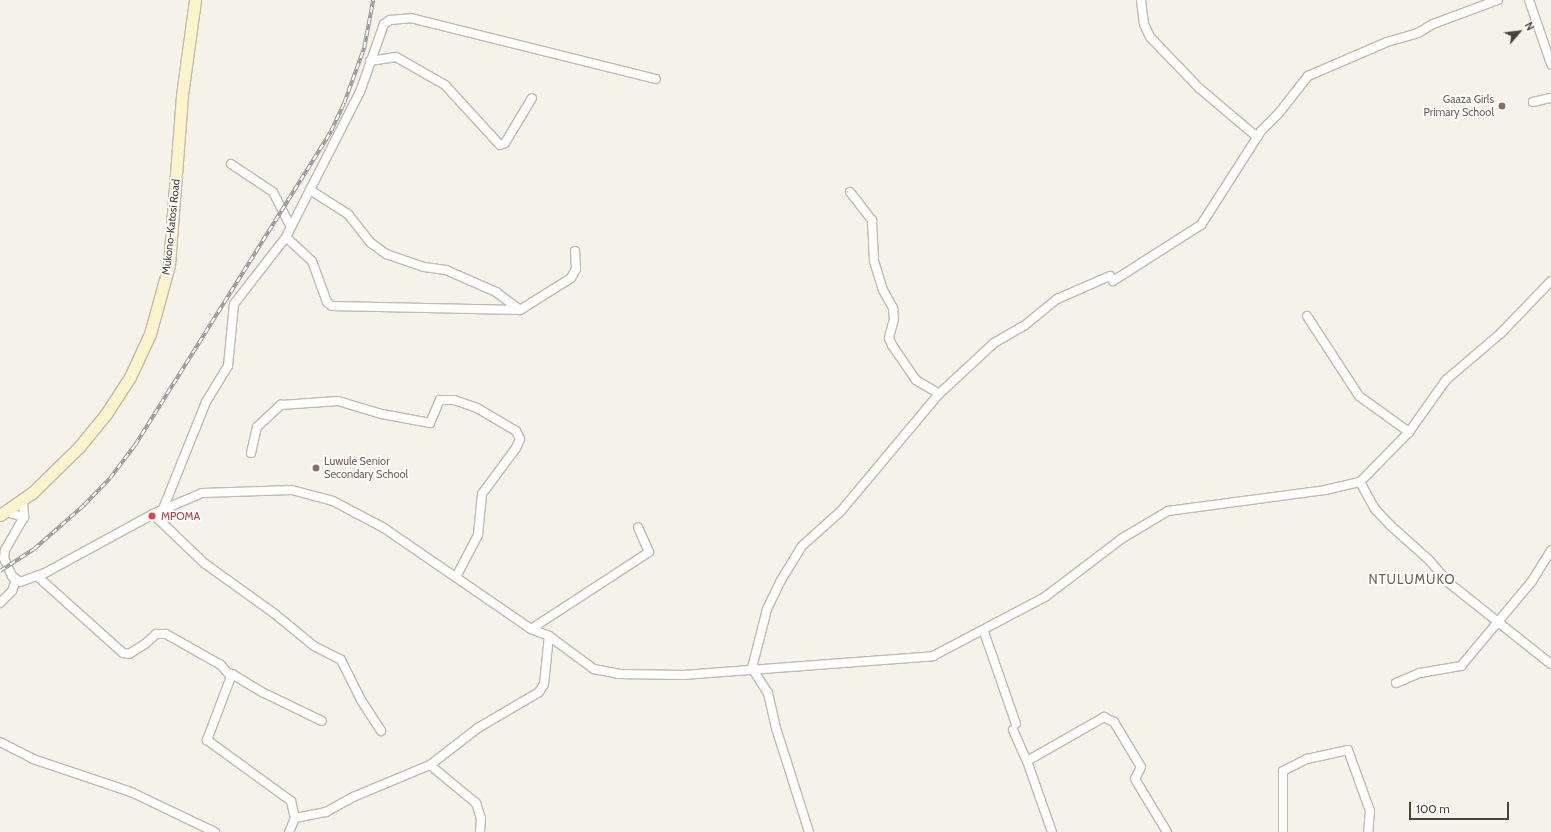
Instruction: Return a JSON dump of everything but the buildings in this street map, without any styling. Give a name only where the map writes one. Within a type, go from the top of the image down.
[{"type":"main road","name":"Mukono-Katosi Road","points":[[3,514],[23,501],[79,447],[106,414],[130,377],[150,334],[169,265],[182,95],[195,0]]},
{"type":"street","points":[[1141,0],[1144,24],[1150,37],[1199,88],[1258,137]]},
{"type":"street","points":[[809,832],[776,728],[768,693],[752,668],[767,609],[802,546],[841,511],[939,394],[994,343],[1024,326],[1057,299],[1112,278],[1201,225],[1258,137],[1308,76],[1387,42],[1418,33],[1433,24],[1498,0]]},
{"type":"street","points":[[1528,0],[1551,64]]},
{"type":"street","points":[[163,509],[206,402],[228,366],[234,304],[286,237],[360,92],[384,24],[390,20],[411,18],[655,79]]},
{"type":"street","points":[[370,61],[396,57],[445,85],[500,145],[505,143],[532,98]]},
{"type":"street","points":[[1533,102],[1551,98]]},
{"type":"street","points":[[231,164],[273,192],[291,227]]},
{"type":"street","points":[[310,190],[348,214],[371,243],[386,254],[424,267],[446,270],[496,292],[520,310]]},
{"type":"street","points":[[850,192],[872,220],[874,261],[883,290],[893,308],[894,319],[889,338],[892,345],[916,380],[939,394]]},
{"type":"street","points":[[286,237],[312,261],[327,302],[332,306],[520,310],[571,278],[576,269],[575,251]]},
{"type":"street","points":[[23,501],[24,517],[2,552],[6,568],[16,580],[24,582],[82,555],[153,514],[202,493],[292,490],[333,501],[378,525],[530,629],[549,636],[594,669],[619,674],[683,675],[752,668],[933,656],[984,632],[1045,597],[1121,539],[1168,511],[1325,490],[1360,482],[1409,432],[1446,380],[1501,333],[1551,281]]},
{"type":"street","points":[[1307,316],[1359,396],[1409,432]]},
{"type":"street","points":[[251,453],[257,427],[281,405],[338,400],[382,414],[430,423],[440,400],[454,400],[477,408],[516,432],[520,439],[516,448],[482,494],[478,535],[456,577]]},
{"type":"street","points":[[1360,482],[1375,508],[1390,525],[1428,560],[1449,583],[1551,664]]},
{"type":"street","points":[[3,514],[24,517]]},
{"type":"street","points":[[153,514],[204,563],[275,614],[314,646],[341,660],[361,700],[381,731]]},
{"type":"street","points":[[530,629],[649,552],[638,527]]},
{"type":"street","points":[[1396,683],[1420,673],[1461,666],[1532,581],[1551,552]]},
{"type":"street","points":[[37,576],[123,653],[129,654],[145,644],[156,634],[166,634],[221,665],[231,677],[232,674],[264,693],[322,721]]},
{"type":"street","points":[[0,603],[12,590],[16,580]]},
{"type":"street","points":[[984,632],[1015,727],[1052,832]]},
{"type":"street","points":[[295,818],[326,812],[353,797],[430,765],[478,728],[539,692],[544,684],[549,636]]},
{"type":"street","points":[[232,674],[207,740],[291,801],[295,818],[289,832]]},
{"type":"street","points":[[1027,760],[1104,717],[1114,722],[1141,767],[1135,779],[1167,832]]},
{"type":"street","points":[[0,742],[33,759],[131,792],[215,832]]},
{"type":"street","points":[[1283,832],[1283,771],[1307,759],[1348,750],[1370,811],[1368,832]]},
{"type":"street","points":[[430,765],[476,803],[481,818],[480,832]]},
{"type":"railway","points":[[0,571],[34,549],[84,505],[110,478],[135,445],[331,131],[344,103],[364,48],[373,0]]},
{"type":"place","name":"Gaaza Girls Primary School","points":[[1502,106]]},
{"type":"place","name":"Luwule Senior Secondary School","points":[[316,468]]},
{"type":"place","name":"MPOMA","points":[[152,516]]},
{"type":"district","name":"NTULUMUKO","points":[[1412,579]]}]
